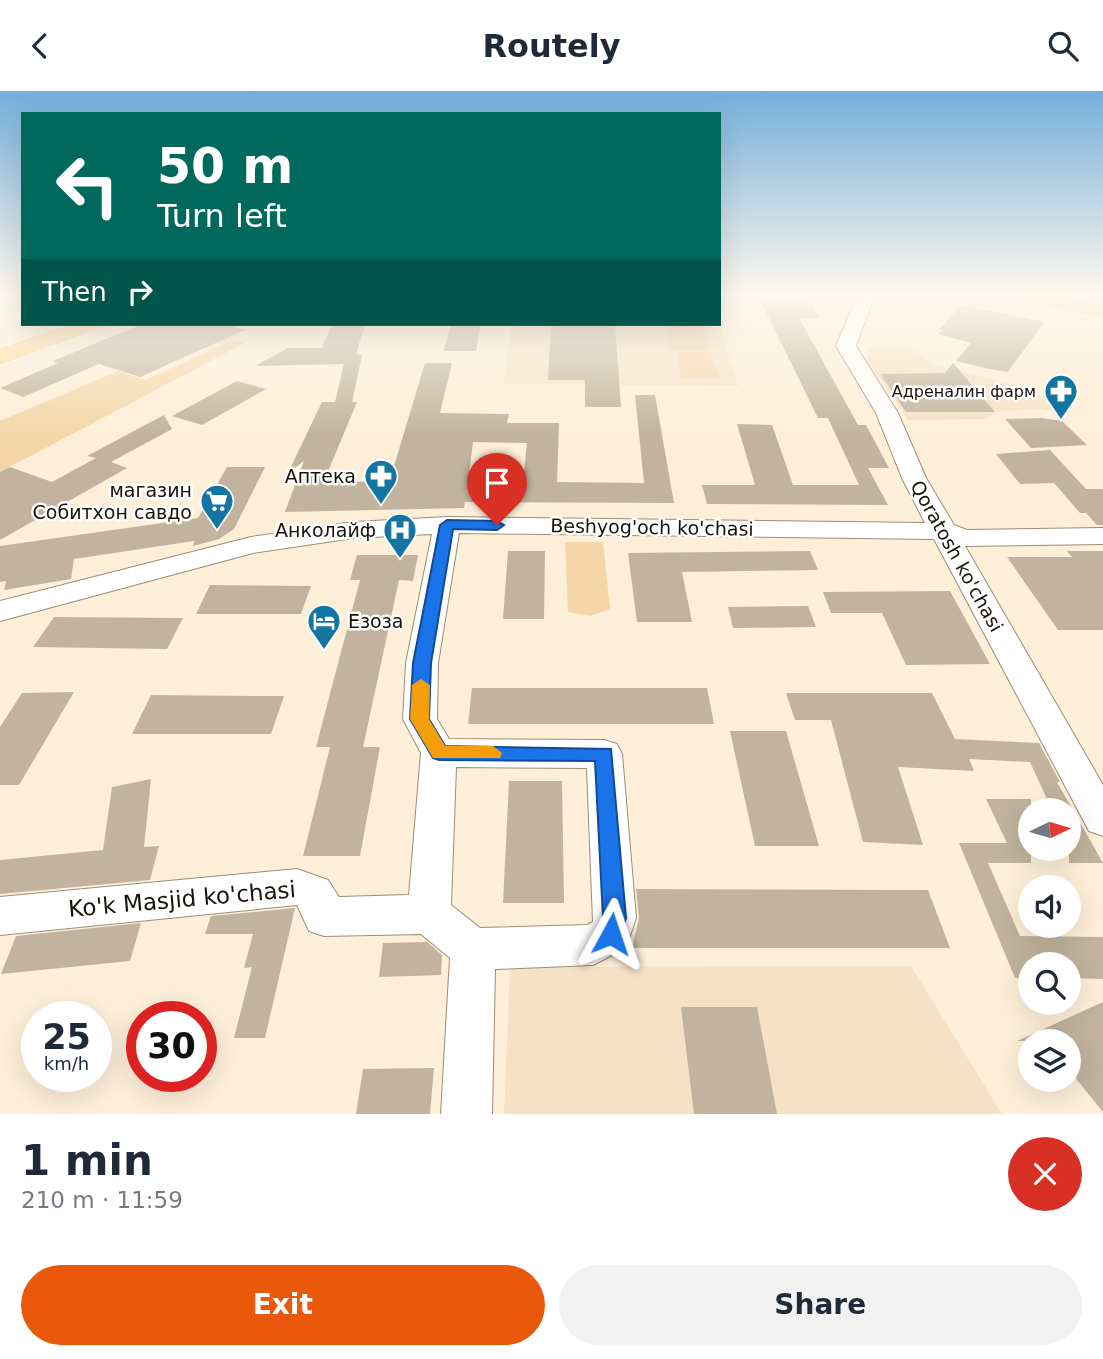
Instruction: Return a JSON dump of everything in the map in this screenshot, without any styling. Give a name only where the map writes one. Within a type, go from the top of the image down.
[{"type":"main road","points":[[0,357],[45,341]]},
{"type":"street","name":"Qoratosh ko'chasi","points":[[848,341],[846,346],[887,413],[914,478],[1103,820]]},
{"type":"street","name":"Beshyog'och ko'chasi","points":[[0,611],[251,545],[305,535],[447,525],[944,531],[964,538],[1103,535]]},
{"type":"street","points":[[439,753],[604,754],[615,918],[611,934],[593,945],[473,949],[429,914],[439,753],[419,719],[422,663],[447,525]]},
{"type":"street","name":"Ko'k Masjid ko'chasi","points":[[0,916],[297,887],[312,890],[321,900],[324,917],[429,914]]},
{"type":"street","points":[[467,1114],[473,949]]},
{"type":"shaded area","points":[[231,341],[245,343],[0,472],[0,421],[118,371],[145,380]]},
{"type":"shaded area","points":[[509,341],[725,341],[738,386],[503,384]]},
{"type":"shaded area","points":[[669,341],[708,341],[710,350],[671,350]]},
{"type":"shaded area","points":[[869,348],[911,348],[932,364],[1033,389],[1053,409],[998,411],[986,419],[908,420],[868,361]]},
{"type":"shaded area","points":[[676,352],[711,352],[719,378],[682,378]]},
{"type":"shaded area","points":[[565,542],[603,542],[610,609],[590,616],[568,612]]},
{"type":"shaded area","points":[[911,966],[1002,1114],[504,1114],[510,967]]},
{"type":"building","points":[[102,341],[221,341],[140,377],[99,364],[23,397],[0,388],[58,363],[53,361]]},
{"type":"building","points":[[325,341],[360,341],[356,354],[362,355],[352,402],[357,402],[324,481],[380,482],[385,466],[394,466],[425,363],[452,363],[440,413],[509,414],[507,423],[559,423],[557,482],[644,483],[635,395],[655,395],[674,503],[465,502],[464,508],[285,512],[304,461],[288,473],[322,402],[335,402],[344,364],[255,366],[288,348],[322,348]],"holes":[[[473,442],[527,443],[523,482],[468,482]]]},
{"type":"building","points":[[447,341],[478,341],[476,351],[444,351]]},
{"type":"building","points":[[550,341],[616,341],[621,407],[585,407],[585,380],[548,380]]},
{"type":"building","points":[[780,341],[812,341],[858,425],[866,425],[889,468],[868,468],[888,505],[707,504],[702,485],[755,485],[737,424],[772,425],[793,485],[859,485],[828,418],[818,418]]},
{"type":"building","points":[[963,341],[1031,341],[1008,372],[956,361],[971,343]]},
{"type":"building","points":[[953,363],[995,412],[906,412],[880,374],[945,373]]},
{"type":"building","points":[[237,381],[266,389],[202,425],[172,416]]},
{"type":"building","points":[[164,415],[172,429],[111,462],[127,468],[0,540],[0,472],[10,467],[52,482],[96,458],[87,456]]},
{"type":"building","points":[[1042,418],[1062,421],[1087,445],[1031,448],[1005,419]]},
{"type":"building","points":[[1050,450],[1086,489],[1103,489],[1103,525],[1097,525],[1086,513],[1080,513],[1054,483],[1020,484],[996,454]]},
{"type":"building","points":[[227,467],[265,467],[234,529],[219,539],[193,546],[194,541],[74,559],[71,579],[4,590],[6,581],[0,582],[0,546],[198,518]]},
{"type":"building","points":[[508,551],[545,551],[544,619],[503,619]]},
{"type":"building","points":[[810,551],[818,570],[682,572],[692,622],[637,622],[628,553]]},
{"type":"building","points":[[1067,551],[1103,551],[1103,630],[1058,630],[1007,557],[1072,557]]},
{"type":"building","points":[[357,555],[418,555],[413,581],[399,580],[363,747],[380,747],[360,856],[303,856],[330,747],[316,747],[360,580],[350,580]]},
{"type":"building","points":[[210,585],[311,586],[301,614],[196,614]]},
{"type":"building","points":[[950,591],[990,664],[906,665],[882,613],[831,613],[823,592]]},
{"type":"building","points":[[808,606],[816,627],[733,628],[728,607]]},
{"type":"building","points":[[54,617],[183,618],[167,649],[33,647]]},
{"type":"building","points":[[472,688],[707,688],[714,724],[468,724]]},
{"type":"building","points":[[74,692],[19,785],[0,785],[0,727],[22,693]]},
{"type":"building","points":[[786,693],[932,693],[955,739],[1039,743],[1066,798],[1046,798],[1030,762],[969,759],[974,771],[898,767],[923,845],[863,842],[831,720],[795,720]]},
{"type":"building","points":[[151,695],[284,696],[271,734],[132,734]]},
{"type":"building","points":[[730,731],[786,731],[819,846],[755,846]]},
{"type":"building","points":[[151,779],[144,847],[159,846],[150,880],[0,894],[0,860],[103,850],[112,787]]},
{"type":"building","points":[[509,781],[562,781],[564,903],[503,903]]},
{"type":"building","points":[[986,799],[1018,799],[1018,861],[1031,863],[988,863],[1018,931],[1018,938],[1103,937],[1103,979],[1081,978],[1081,952],[1018,952],[1018,978],[1015,978],[959,843],[1007,843]]},
{"type":"building","points":[[1082,826],[1103,863],[1069,863],[1082,861]]},
{"type":"building","points":[[636,889],[928,890],[950,948],[632,948],[639,918]]},
{"type":"building","points":[[295,908],[265,1038],[234,1038],[252,967],[244,968],[253,934],[205,934],[211,916]]},
{"type":"building","points":[[141,923],[130,961],[1,974],[16,936]]},
{"type":"building","points":[[427,942],[442,955],[441,975],[379,977],[383,943]]},
{"type":"building","points":[[1103,1002],[1103,1112],[1081,1085],[1081,1029],[1043,1029],[1074,1015],[1081,1015],[1081,1012]]},
{"type":"building","points":[[681,1007],[757,1007],[777,1114],[694,1114]]},
{"type":"building","points":[[434,1068],[430,1114],[356,1114],[363,1069]]},
{"type":"slow traffic","points":[[421,685],[419,719],[439,753],[493,753]]},
{"type":"place","name":"Адреналин фарм","points":[[1061,421]]},
{"type":"place","name":"Аптека","points":[[381,506]]},
{"type":"place","name":"магазин Собитхон савдо","points":[[217,531]]},
{"type":"place","name":"Анколайф","points":[[400,560]]},
{"type":"place","name":"Езоза","points":[[324,651]]},
{"type":"route","points":[[497,525],[447,525],[433,590],[422,663],[419,719],[439,753],[604,754],[615,918],[611,934]]}]
